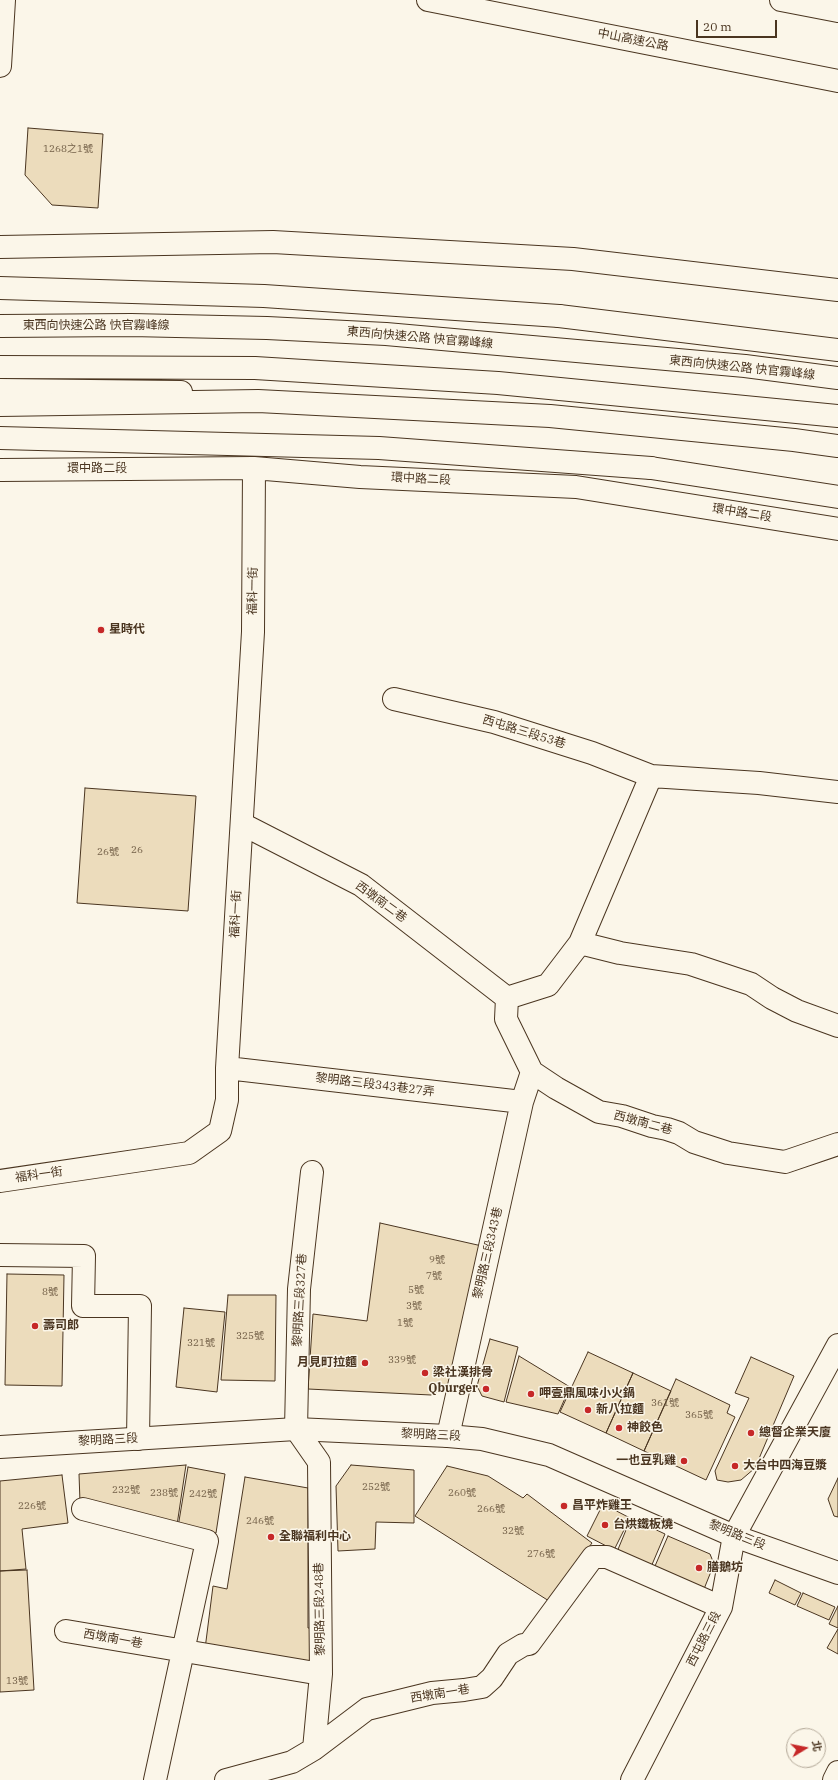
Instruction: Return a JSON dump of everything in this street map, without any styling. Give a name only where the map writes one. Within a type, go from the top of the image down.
[{"type":"main road","points":[[0,66],[4,0]]},
{"type":"main road","name":"中山高速公路","points":[[428,0],[838,81]]},
{"type":"main road","points":[[782,0],[838,11]]},
{"type":"main road","points":[[0,247],[280,242],[572,259],[838,290]]},
{"type":"main road","points":[[0,288],[264,296],[559,316],[838,350]]},
{"type":"main road","name":"東西向快速公路 快官霧峰線","points":[[0,326],[131,324],[267,328],[386,334],[745,366],[838,378]]},
{"type":"main road","points":[[0,367],[255,368],[498,383],[838,416]]},
{"type":"main road","points":[[0,390],[247,392],[521,407],[838,442]]},
{"type":"main road","points":[[0,405],[258,400],[550,416],[794,440],[838,446]]},
{"type":"main road","points":[[0,438],[378,448],[651,468],[838,497]]},
{"type":"main road","name":"環中路二段","points":[[0,470],[254,468],[360,477],[576,487],[838,528]]},
{"type":"main road","name":"福科一街","points":[[0,1181],[189,1153],[220,1131],[227,1100],[227,1068],[253,632],[254,468]]},
{"type":"main road","name":"西屯路三段53巷","points":[[394,699],[494,722],[592,754],[651,776],[759,783],[838,792]]},
{"type":"main road","points":[[532,1072],[506,1019],[507,998],[548,985],[580,943],[651,776]]},
{"type":"main road","name":"西墩南二巷","points":[[242,824],[361,885],[507,998]]},
{"type":"main road","points":[[580,943],[620,954],[691,964],[751,984],[772,998],[797,1011],[838,1026]]},
{"type":"main road","name":"黎明路三段343巷27弄","points":[[227,1068],[522,1102]]},
{"type":"main road","name":"西墩南二巷","points":[[532,1072],[556,1088],[599,1112],[622,1116],[652,1126],[667,1128],[694,1142],[728,1153],[785,1162],[838,1144]]},
{"type":"main road","name":"黎明路三段343巷","points":[[448,1436],[522,1102],[532,1072]]},
{"type":"main road","name":"黎明路三段327巷","points":[[296,1429],[299,1289],[312,1172]]},
{"type":"main road","points":[[0,1255],[84,1256],[84,1306],[140,1306],[138,1439]]},
{"type":"main road","name":"西屯路三段","points":[[632,1780],[721,1607],[734,1536],[838,1345]]},
{"type":"main road","name":"黎明路三段","points":[[0,1447],[296,1429],[482,1439],[549,1455],[734,1536],[838,1574]]},
{"type":"main road","name":"黎明路三段248巷","points":[[296,1429],[319,1462],[321,1674],[314,1749]]},
{"type":"main road","points":[[83,1509],[207,1541],[155,1780]]},
{"type":"main road","name":"西墩南一巷","points":[[226,1780],[292,1762],[314,1749],[367,1708],[432,1693],[482,1687],[492,1678],[508,1654],[523,1645],[529,1644],[593,1557],[607,1557],[721,1607]]},
{"type":"main road","name":"西墩南一巷","points":[[66,1631],[321,1674]]},
{"type":"main road","points":[[834,1780],[838,1772]]},
{"type":"building","points":[[28,128],[103,134],[98,208],[52,205],[25,175]]},
{"type":"building","points":[[85,788],[196,796],[188,911],[77,903]]},
{"type":"building","points":[[380,1223],[482,1246],[448,1385],[431,1395],[308,1389],[313,1314],[367,1321]]},
{"type":"building","name":"壽司郎","points":[[7,1274],[64,1275],[62,1386],[5,1385]]},
{"type":"building","points":[[228,1295],[276,1295],[275,1381],[221,1380]]},
{"type":"building","points":[[184,1308],[225,1312],[217,1392],[176,1387]]},
{"type":"building","points":[[490,1339],[518,1347],[504,1402],[482,1396],[477,1386]]},
{"type":"building","points":[[588,1352],[633,1373],[606,1433],[560,1412]]},
{"type":"building","points":[[519,1356],[570,1387],[558,1414],[506,1402]]},
{"type":"building","name":"總督企業天廈","points":[[751,1357],[794,1376],[755,1468],[741,1480],[728,1482],[717,1480],[715,1471],[749,1398],[735,1393]]},
{"type":"building","points":[[633,1373],[671,1391],[644,1451],[606,1433]]},
{"type":"building","points":[[676,1379],[730,1405],[727,1413],[735,1417],[706,1480],[644,1451]]},
{"type":"building","points":[[186,1465],[177,1525],[80,1502],[79,1474]]},
{"type":"building","points":[[351,1465],[414,1470],[414,1523],[376,1522],[375,1549],[338,1551],[336,1486]]},
{"type":"building","points":[[447,1466],[488,1476],[523,1498],[527,1494],[592,1543],[549,1601],[415,1516]]},
{"type":"building","points":[[188,1467],[225,1474],[216,1533],[178,1527]]},
{"type":"building","points":[[62,1475],[68,1523],[22,1529],[26,1569],[0,1571],[0,1481]]},
{"type":"building","name":"全聯福利中心","points":[[245,1477],[308,1488],[308,1628],[313,1628],[312,1666],[205,1649],[213,1586],[227,1589]]},
{"type":"building","points":[[838,1478],[838,1517],[834,1516],[828,1499]]},
{"type":"building","points":[[603,1504],[630,1518],[614,1550],[587,1536]]},
{"type":"building","points":[[631,1518],[665,1534],[648,1574],[614,1559]]},
{"type":"building","points":[[668,1536],[710,1554],[714,1564],[702,1594],[652,1573]]},
{"type":"building","points":[[27,1570],[34,1690],[0,1692],[0,1571]]},
{"type":"building","points":[[775,1580],[801,1593],[795,1605],[769,1593]]},
{"type":"building","points":[[803,1593],[835,1607],[829,1620],[797,1606]]},
{"type":"building","points":[[838,1606],[838,1628],[829,1624]]},
{"type":"building","points":[[838,1629],[838,1654],[827,1648]]},
{"type":"place","name":"星時代","points":[[101,630]]},
{"type":"place","name":"壽司郎","points":[[35,1326]]},
{"type":"place","name":"月見町拉麵","points":[[365,1363]]},
{"type":"place","name":"梁社漢排骨","points":[[425,1373]]},
{"type":"place","name":"Qburger","points":[[486,1389]]},
{"type":"place","name":"呷壹鼎風味小火鍋","points":[[531,1394]]},
{"type":"place","name":"新八拉麵","points":[[588,1410]]},
{"type":"place","name":"神餃色","points":[[619,1428]]},
{"type":"place","name":"總督企業天廈","points":[[751,1433]]},
{"type":"place","name":"一也豆乳雞","points":[[684,1461]]},
{"type":"place","name":"大台中四海豆漿","points":[[735,1466]]},
{"type":"place","name":"昌平炸雞王","points":[[564,1506]]},
{"type":"place","name":"台烘鐵板燒","points":[[605,1525]]},
{"type":"place","name":"全聯福利中心","points":[[271,1537]]},
{"type":"place","name":"膳鵝坊","points":[[699,1568]]}]
